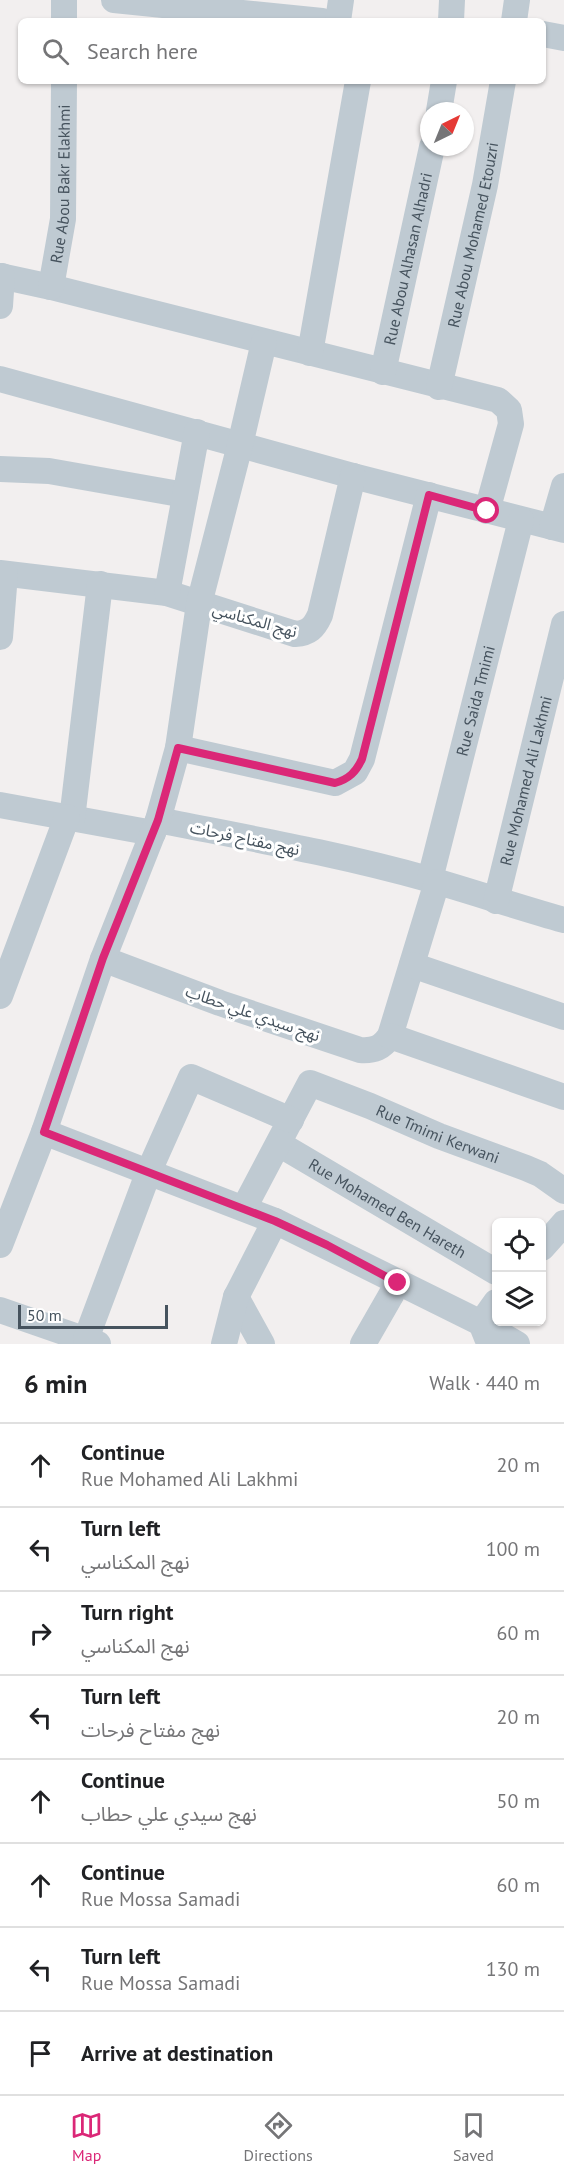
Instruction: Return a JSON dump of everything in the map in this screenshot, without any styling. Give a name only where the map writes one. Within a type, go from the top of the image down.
[{"type":"street","points":[[64,0],[64,18]]},
{"type":"street","points":[[114,0],[191,4],[299,18]]},
{"type":"street","points":[[338,18],[341,0]]},
{"type":"street","points":[[451,18],[452,0]]},
{"type":"street","points":[[514,18],[517,0]]},
{"type":"street","points":[[546,35],[564,38]]},
{"type":"street","name":"Rue Abou Bakr Elakhmi","points":[[51,287],[63,219],[64,84]]},
{"type":"street","points":[[310,353],[357,84]]},
{"type":"street","points":[[440,102],[444,84]]},
{"type":"street","name":"Rue Abou Mohamed Etouzri","points":[[439,387],[485,185],[502,84]]},
{"type":"street","name":"Rue Abou Alhasan Alhadri","points":[[383,372],[430,156]]},
{"type":"street","points":[[0,306],[1,276],[498,400],[509,410],[511,424],[487,511]]},
{"type":"street","name":"نهج المكناسي","points":[[264,342],[199,604],[295,634],[311,630],[320,615],[352,476]]},
{"type":"street","points":[[0,379],[352,476],[558,529],[564,486]]},
{"type":"street","points":[[167,593],[197,432]]},
{"type":"street","points":[[0,469],[49,471],[185,495]]},
{"type":"street","points":[[178,748],[335,783],[355,772],[362,759],[429,495]]},
{"type":"street","name":"Rue Saida Tmimi","points":[[433,881],[521,520]]},
{"type":"street","points":[[0,637],[2,574],[167,593],[199,604],[178,748],[156,826],[103,958],[44,1132],[0,1245]]},
{"type":"street","points":[[0,996],[69,818],[100,584]]},
{"type":"street","name":"Rue Mohamed Ali Lakhmi","points":[[496,901],[564,624]]},
{"type":"street","name":"نهج مفتاح فرحات","points":[[0,805],[69,818],[156,826],[344,858],[433,881],[564,920]]},
{"type":"street","points":[[433,881],[390,1036],[564,1097]]},
{"type":"street","name":"نهج سيدي علي حطاب","points":[[103,958],[220,1003],[360,1050],[380,1047],[390,1036]]},
{"type":"street","points":[[411,965],[564,1017]]},
{"type":"street","points":[[0,1310],[92,1341],[150,1171],[191,1077],[291,1120],[244,1208]]},
{"type":"street","name":"Rue Tmimi Kerwani","points":[[291,1120],[310,1083],[439,1136],[526,1168],[540,1174],[564,1191]]},
{"type":"street","points":[[44,1132],[275,1221],[327,1245],[398,1283],[485,1334],[517,1344]]},
{"type":"street","name":"Rue Mohamed Ben Hareth","points":[[279,1144],[492,1270]]},
{"type":"street","points":[[224,1344],[236,1297],[275,1221]]},
{"type":"street","points":[[546,1243],[564,1223]]},
{"type":"street","points":[[363,1344],[398,1283]]},
{"type":"street","points":[[236,1297],[262,1344]]},
{"type":"street","points":[[485,1334],[492,1314]]},
{"type":"route","points":[[398,1283],[327,1245],[275,1221],[44,1132],[103,958],[158,820],[178,748],[335,783],[355,772],[362,759],[429,495],[487,511]]}]
